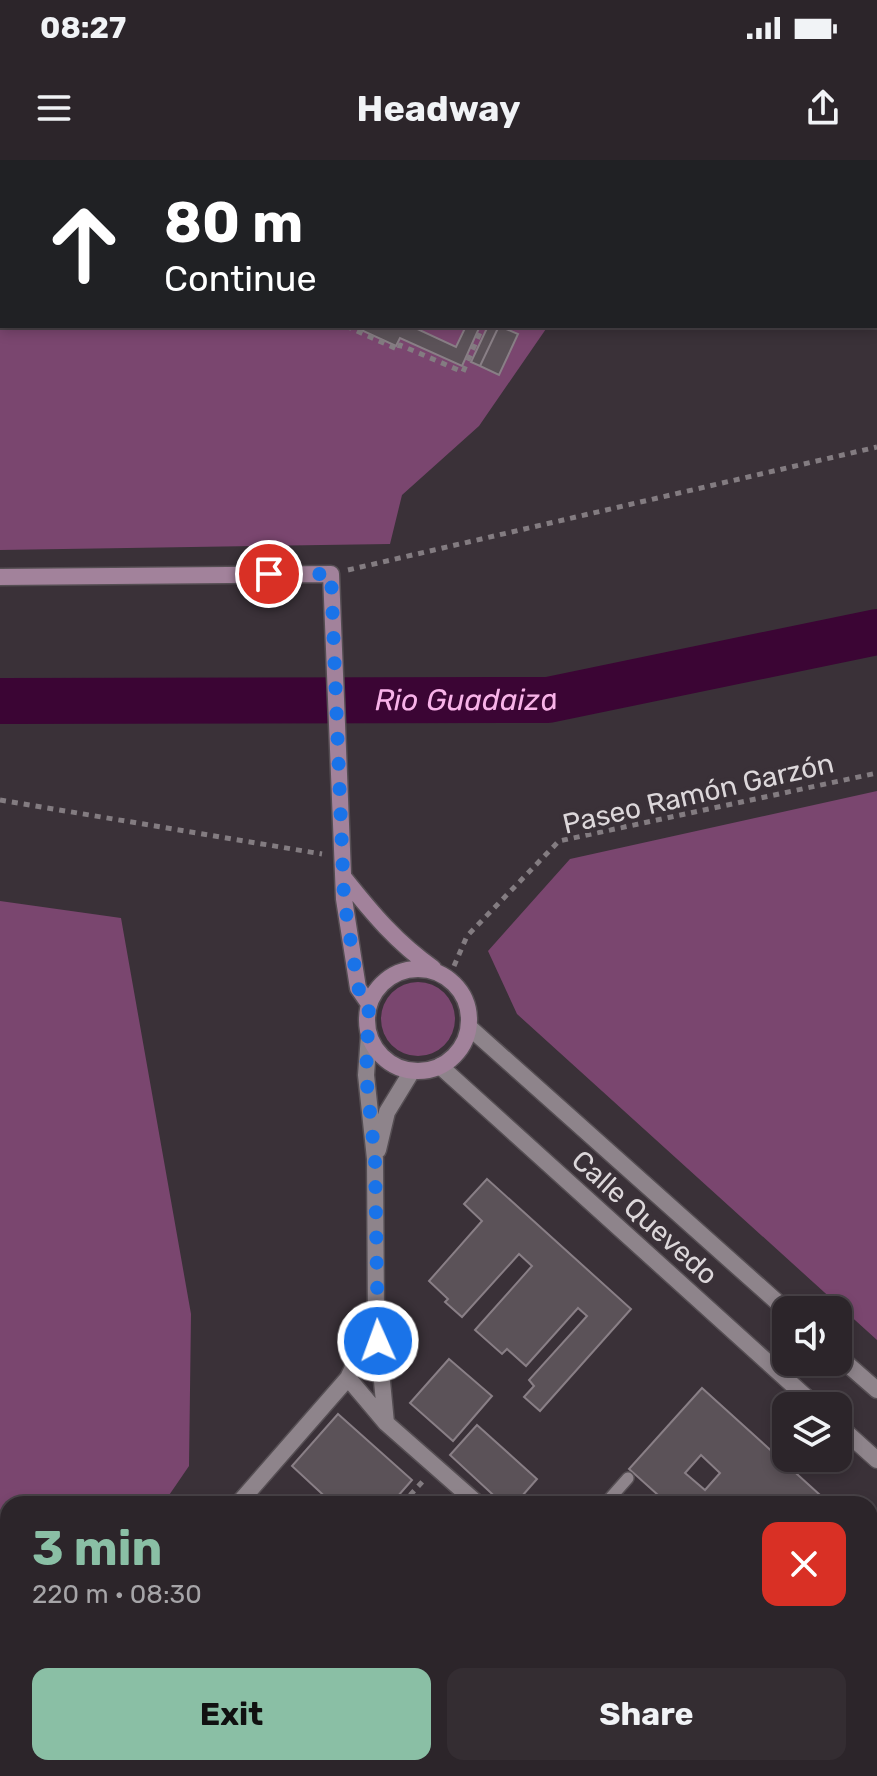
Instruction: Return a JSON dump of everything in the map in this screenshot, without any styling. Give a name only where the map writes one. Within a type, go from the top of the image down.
[{"type":"street","points":[[0,577],[331,574],[344,899],[358,988],[369,1004]]},
{"type":"street","points":[[345,879],[375,918],[406,949],[457,985],[467,1005],[469,1027],[459,1050],[440,1066],[412,1071],[398,1067],[375,1048],[369,1035]]},
{"type":"street","points":[[386,1423],[376,1319],[375,1159],[366,1075],[367,1019],[369,1004],[385,980],[397,973],[411,969],[444,975]]},
{"type":"street","name":"Calle Quevedo","points":[[469,1027],[772,1298]]},
{"type":"street","name":"Calle Quevedo","points":[[440,1066],[801,1392]]},
{"type":"street","points":[[375,1159],[387,1112],[412,1071]]},
{"type":"street","points":[[245,1496],[348,1378],[376,1319]]},
{"type":"street","points":[[852,1368],[877,1390]]},
{"type":"street","points":[[348,1378],[386,1423],[469,1496]]},
{"type":"street","points":[[852,1438],[877,1460]]},
{"type":"lane","points":[[612,1496],[628,1478]]},
{"type":"path","points":[[350,328],[399,350],[400,345],[463,372],[482,328]]},
{"type":"path","points":[[331,574],[877,447]]},
{"type":"path","name":"Paseo Ramón Garzón","points":[[444,975],[467,936],[559,841],[877,773]]},
{"type":"path","points":[[0,800],[343,857]]},
{"type":"path","points":[[409,1496],[436,1467]]},
{"type":"shaded area","points":[[0,328],[547,328],[479,426],[402,495],[390,544],[0,550]]},
{"type":"shaded area","points":[[877,791],[877,1340],[852,1317],[852,1296],[828,1296],[517,1014],[488,951],[570,859]]},
{"type":"shaded area","points":[[0,901],[121,918],[191,1314],[189,1466],[168,1496],[0,1496]]},
{"type":"shaded area","points":[[418,982],[439,988],[449,998],[455,1019],[449,1040],[439,1050],[418,1056],[397,1050],[387,1040],[381,1019],[387,998],[397,988]]},
{"type":"building","points":[[415,328],[456,347],[465,328],[479,328],[462,366],[400,338],[396,346],[361,330]]},
{"type":"building","points":[[487,328],[498,328],[480,366],[471,362]]},
{"type":"building","points":[[498,328],[518,334],[499,375],[480,366]]},
{"type":"building","points":[[487,1179],[631,1309],[540,1411],[524,1397],[534,1386],[529,1380],[587,1316],[578,1308],[526,1366],[507,1349],[502,1354],[475,1330],[532,1266],[519,1254],[462,1317],[429,1281],[482,1221],[464,1204]]},
{"type":"building","points":[[449,1359],[492,1396],[453,1441],[410,1403]]},
{"type":"building","points":[[702,1388],[772,1451],[772,1472],[795,1472],[821,1496],[659,1496],[629,1469]],"holes":[[[701,1455],[720,1473],[705,1490],[685,1473]]]},
{"type":"building","points":[[338,1414],[412,1480],[398,1496],[324,1496],[292,1466]]},
{"type":"building","points":[[477,1425],[537,1479],[522,1496],[494,1496],[450,1455]]},
{"type":"waterway","name":"Rio Guadaiza","points":[[0,701],[548,700],[877,632]]},
{"type":"route","points":[[269,574],[331,574],[344,899],[358,988],[369,1004],[366,1075],[375,1159],[378,1341]]}]
